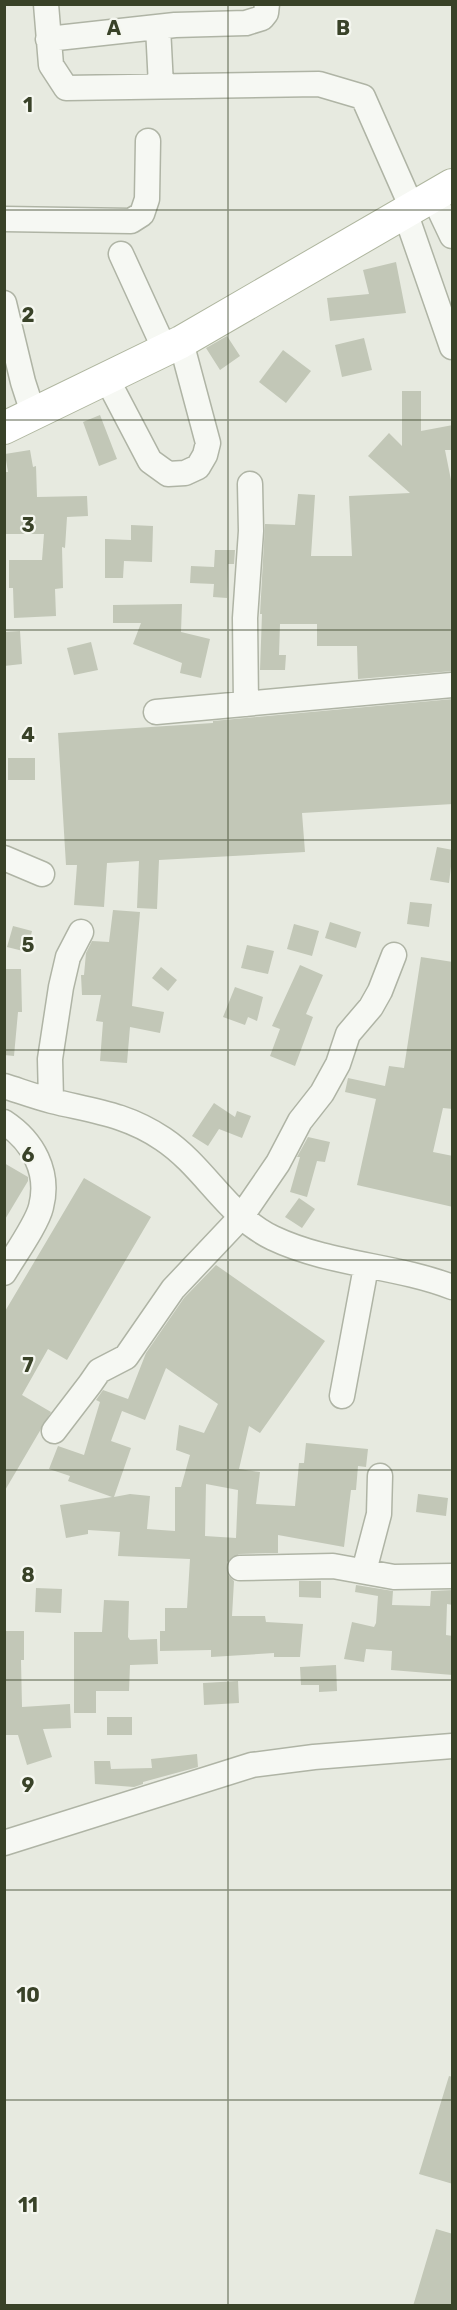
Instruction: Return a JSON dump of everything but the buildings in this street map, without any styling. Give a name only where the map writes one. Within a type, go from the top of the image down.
[{"type":"main road","points":[[4,428],[34,416],[173,346],[426,200]]},
{"type":"street","points":[[46,4],[51,65],[66,88],[319,84],[363,97],[426,200],[453,236]]},
{"type":"street","points":[[48,39],[158,27],[246,23],[262,18],[266,13],[267,4]]},
{"type":"street","points":[[158,27],[161,86]]},
{"type":"street","points":[[4,219],[131,221],[142,214],[147,199],[148,141]]},
{"type":"street","points":[[426,200],[453,347]]},
{"type":"street","points":[[107,379],[150,461],[168,474],[185,473],[198,467],[205,455],[208,443],[173,346],[121,254]]},
{"type":"street","points":[[4,303],[23,382],[34,416]]},
{"type":"street","points":[[246,704],[245,618],[251,531],[250,484]]},
{"type":"street","points":[[156,712],[453,685]]},
{"type":"street","points":[[4,858],[42,874]]},
{"type":"street","points":[[51,1100],[50,1059],[61,987],[68,957],[81,932]]},
{"type":"street","points":[[54,1431],[90,1384],[93,1376],[126,1357],[173,1289],[240,1218],[278,1163],[300,1121],[322,1093],[338,1064],[348,1034],[371,1007],[394,956]]},
{"type":"street","points":[[4,1086],[51,1100],[102,1110],[163,1139],[194,1165],[240,1218],[274,1238],[366,1267],[453,1287]]},
{"type":"street","points":[[4,1122],[18,1131],[32,1147],[41,1169],[42,1182],[41,1208],[4,1273]]},
{"type":"street","points":[[342,1396],[366,1267]]},
{"type":"street","points":[[364,1571],[379,1514],[381,1476]]},
{"type":"street","points":[[240,1568],[333,1566],[394,1577],[453,1576]]},
{"type":"street","points":[[4,1843],[252,1765],[314,1756],[453,1746]]}]
